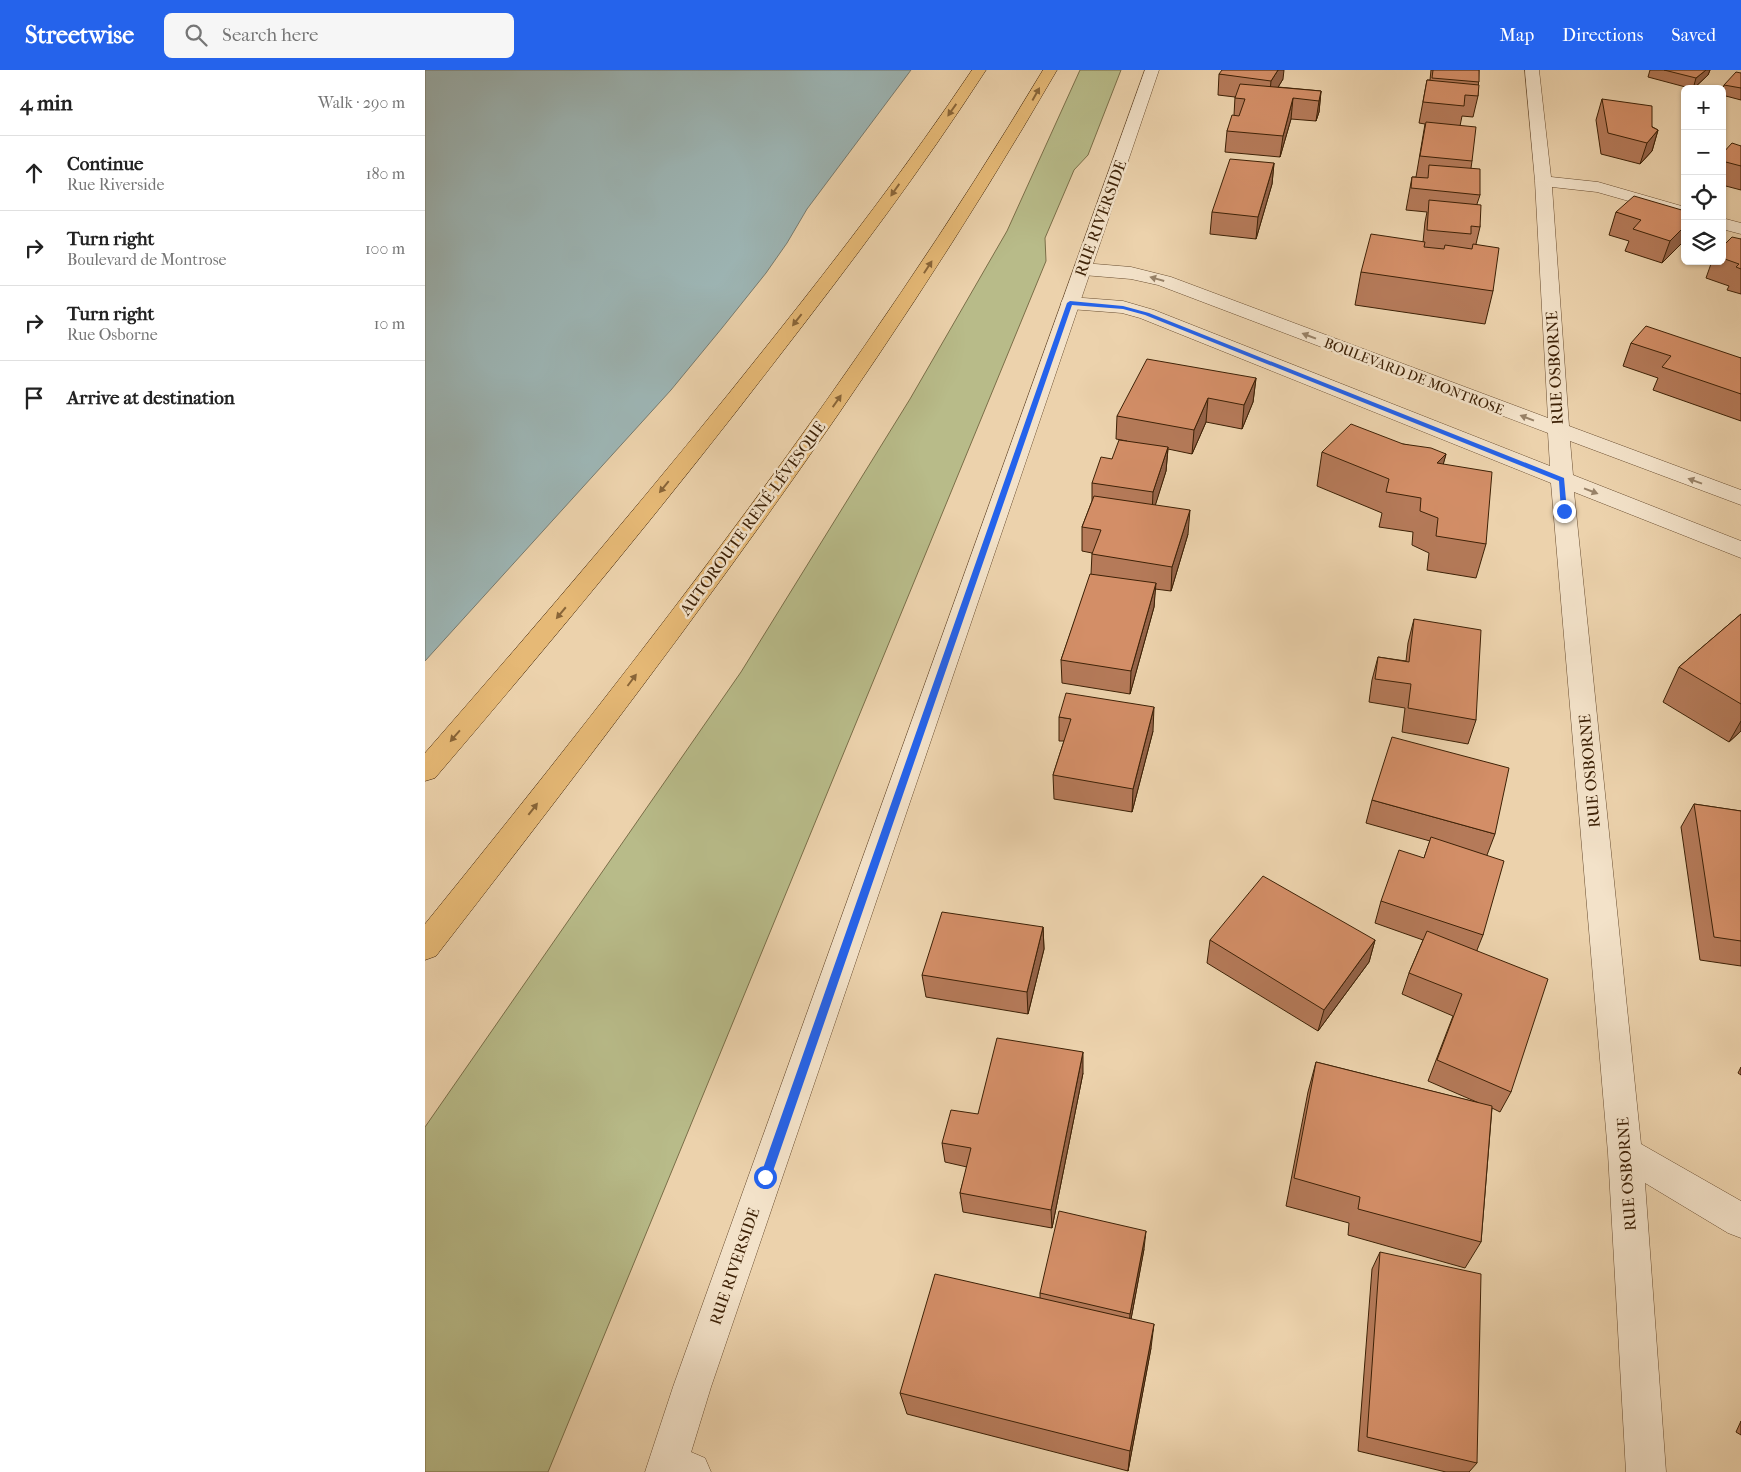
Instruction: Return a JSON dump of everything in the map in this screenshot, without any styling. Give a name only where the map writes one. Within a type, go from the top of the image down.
[{"type":"highway","points":[[425,771],[602,565],[741,392],[891,196],[979,70]]},
{"type":"highway","name":"AUTOROUTE RENÉ-LÉVESQUE","points":[[425,947],[609,711],[805,447],[967,209],[1050,70]]},
{"type":"highway","points":[[425,962],[504,848]]},
{"type":"street","name":"RUE RIVERSIDE","points":[[674,1470],[692,1387],[1152,70]]},
{"type":"street","name":"RUE OSBORNE","points":[[1532,70],[1543,180],[1562,480],[1625,1152],[1646,1472]]},
{"type":"street","points":[[1543,180],[1598,187],[1681,211]]},
{"type":"street","points":[[1726,224],[1741,229]]},
{"type":"street","name":"BOULEVARD DE MONTROSE","points":[[1083,269],[1131,273],[1164,281],[1741,498]]},
{"type":"street","points":[[1070,303],[1123,308],[1147,314],[1741,550]]},
{"type":"street","points":[[1625,1152],[1741,1221]]},
{"type":"green space","points":[[1080,70],[1121,70],[1088,155],[1074,170],[1045,238],[1046,261],[548,1472],[425,1472],[425,1127],[741,672],[910,399],[1007,231]]},
{"type":"water","points":[[425,70],[911,70],[807,209],[766,273],[722,328],[671,390],[425,661]]},
{"type":"building","points":[[1222,70],[1278,70],[1271,81],[1219,74]]},
{"type":"building","points":[[1433,70],[1479,70],[1479,82],[1432,78]]},
{"type":"building","points":[[1664,70],[1706,70],[1696,78]]},
{"type":"building","points":[[1736,72],[1741,73],[1741,88],[1724,85]]},
{"type":"building","points":[[1427,80],[1479,85],[1478,96],[1465,95],[1464,106],[1423,102]]},
{"type":"building","points":[[1240,84],[1321,91],[1319,101],[1293,98],[1283,136],[1227,131],[1232,115],[1239,116],[1245,99],[1235,98]]},
{"type":"building","points":[[1602,99],[1652,106],[1652,127],[1658,130],[1647,143],[1608,133]]},
{"type":"building","points":[[1426,122],[1476,127],[1472,161],[1420,156]]},
{"type":"building","points":[[1732,143],[1741,146],[1741,166],[1726,162],[1726,150]]},
{"type":"building","points":[[1230,159],[1274,163],[1258,217],[1212,212]]},
{"type":"building","points":[[1429,165],[1480,169],[1480,195],[1411,188],[1412,177],[1428,178]]},
{"type":"building","points":[[1634,196],[1681,210],[1681,230],[1670,241],[1633,229],[1641,220],[1616,212]]},
{"type":"building","points":[[1429,200],[1481,205],[1480,227],[1471,226],[1471,234],[1427,230]]},
{"type":"building","points":[[1371,234],[1425,242],[1424,247],[1444,249],[1445,245],[1472,249],[1473,244],[1499,248],[1493,291],[1361,272]]},
{"type":"building","points":[[1732,237],[1741,239],[1741,269],[1736,267],[1739,264],[1726,259],[1726,243]]},
{"type":"building","points":[[1646,326],[1741,358],[1741,394],[1662,367],[1671,356],[1631,343]]},
{"type":"building","points":[[1147,359],[1256,378],[1244,405],[1208,398],[1194,430],[1117,416]]},
{"type":"building","points":[[1351,424],[1403,444],[1431,448],[1446,454],[1437,463],[1492,472],[1486,544],[1436,536],[1438,518],[1420,511],[1421,498],[1386,492],[1389,479],[1322,452]]},
{"type":"building","points":[[1119,440],[1168,447],[1153,492],[1092,483],[1101,457],[1112,459]]},
{"type":"building","points":[[1094,496],[1190,510],[1172,567],[1092,554],[1101,530],[1082,527]]},
{"type":"building","points":[[1090,574],[1156,583],[1131,671],[1061,660]]},
{"type":"building","points":[[1741,614],[1741,704],[1679,667]]},
{"type":"building","points":[[1414,619],[1481,630],[1476,720],[1408,708],[1411,684],[1375,679],[1378,657],[1409,662]]},
{"type":"building","points":[[1066,693],[1154,707],[1133,789],[1053,775],[1071,719],[1059,717]]},
{"type":"building","points":[[1392,737],[1509,768],[1495,834],[1372,800]]},
{"type":"building","points":[[1694,804],[1741,811],[1741,941],[1714,937]]},
{"type":"building","points":[[1431,837],[1504,861],[1483,935],[1381,901],[1399,850],[1424,858]]},
{"type":"building","points":[[1263,876],[1375,940],[1324,1010],[1210,940]]},
{"type":"building","points":[[942,912],[1043,927],[1027,992],[922,975]]},
{"type":"building","points":[[1427,931],[1548,979],[1511,1092],[1437,1060],[1462,994],[1409,973]]},
{"type":"building","points":[[997,1038],[1083,1052],[1051,1210],[960,1193],[971,1148],[942,1143],[951,1110],[978,1114]]},
{"type":"building","points":[[1316,1062],[1492,1106],[1481,1242],[1358,1209],[1360,1197],[1294,1178]]},
{"type":"building","points":[[1059,1211],[1146,1231],[1130,1314],[1040,1293]]},
{"type":"building","points":[[1380,1252],[1481,1274],[1477,1463],[1367,1437]]},
{"type":"building","points":[[935,1274],[1154,1324],[1130,1451],[900,1393]]},
{"type":"route","points":[[765,1177],[1070,303],[1123,308],[1147,314],[1562,480],[1564,511]]}]
